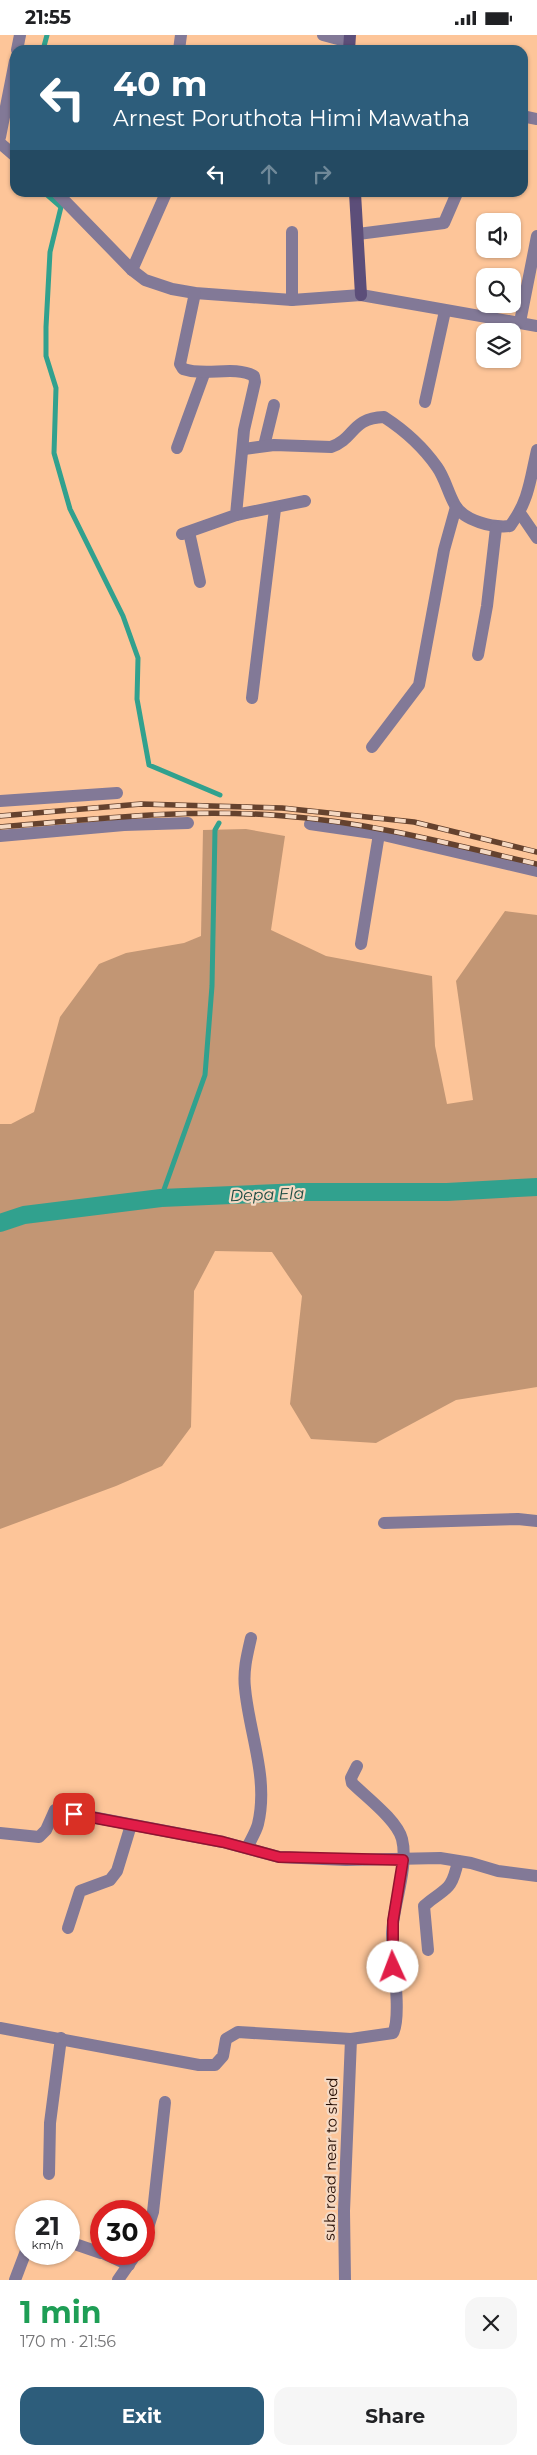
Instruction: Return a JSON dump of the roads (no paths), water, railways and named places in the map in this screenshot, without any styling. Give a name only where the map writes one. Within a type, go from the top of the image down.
[{"type":"street","points":[[323,35],[349,42]]},
{"type":"street","points":[[0,137],[10,86]]},
{"type":"street","points":[[0,143],[10,152]]},
{"type":"street","points":[[61,197],[132,270],[145,280],[172,289],[195,293],[292,300],[361,295],[537,326]]},
{"type":"street","points":[[132,270],[164,197]]},
{"type":"street","points":[[355,197],[361,295]]},
{"type":"street","points":[[358,234],[444,223],[455,197]]},
{"type":"street","points":[[292,232],[292,300]]},
{"type":"street","points":[[520,322],[537,236]]},
{"type":"street","points":[[195,293],[180,364],[183,369],[204,374],[246,372],[254,376],[255,381],[244,430],[244,449],[236,515]]},
{"type":"street","points":[[425,402],[445,311]]},
{"type":"street","points":[[177,448],[204,374]]},
{"type":"street","points":[[264,446],[274,405]]},
{"type":"street","points":[[244,449],[264,446],[331,447],[338,445],[363,420],[384,417],[408,434],[438,468],[456,507],[476,522],[496,528],[510,526],[520,513],[528,495],[537,450]]},
{"type":"street","points":[[200,582],[185,533],[236,515],[275,509],[305,501]]},
{"type":"street","points":[[372,747],[419,685],[444,550],[456,507]]},
{"type":"street","points":[[252,698],[275,509]]},
{"type":"street","points":[[520,513],[537,538]]},
{"type":"street","points":[[478,655],[487,606],[496,528]]},
{"type":"street","points":[[0,801],[117,793]]},
{"type":"street","points":[[0,837],[124,825],[188,823]]},
{"type":"street","points":[[310,824],[379,835],[537,871]]},
{"type":"street","points":[[361,944],[379,835]]},
{"type":"street","points":[[384,1523],[518,1519],[537,1521]]},
{"type":"street","points":[[247,1848],[258,1825],[262,1796],[258,1759],[245,1686],[245,1662],[251,1638]]},
{"type":"street","points":[[0,2027],[199,2065],[215,2065],[222,2056],[226,2039],[238,2032],[350,2039],[389,2035],[396,2028],[392,1934],[403,1860],[402,1838],[396,1827],[352,1783],[351,1778],[357,1766]]},
{"type":"street","points":[[0,1833],[39,1837],[46,1830],[55,1809],[291,1858],[403,1860],[420,1857],[458,1861],[498,1871],[537,1877]]},
{"type":"street","points":[[68,1928],[80,1891],[110,1880],[118,1871],[131,1825]]},
{"type":"street","points":[[428,1950],[424,1906],[435,1896],[444,1893],[451,1885],[458,1861]]},
{"type":"street","points":[[49,2175],[50,2123],[61,2038]]},
{"type":"street","name":"sub road near to shed","points":[[345,2280],[344,2211],[350,2039]]},
{"type":"street","points":[[154,2200],[165,2102]]},
{"type":"street","points":[[15,2280],[21,2265]]},
{"type":"street","points":[[118,2280],[129,2265]]},
{"type":"waterway","points":[[44,45],[47,35]]},
{"type":"waterway","points":[[50,197],[61,207],[50,252],[46,327],[46,356],[56,388],[54,453],[70,509],[123,616],[138,658],[137,699],[149,765],[220,795]]},
{"type":"waterway","points":[[161,1198],[205,1075],[212,986],[215,830],[219,823]]},
{"type":"waterway","name":"Depa Ela","points":[[0,1223],[24,1215],[161,1198],[302,1192],[447,1192],[537,1187]]},
{"type":"railway","points":[[0,816],[141,804],[282,808],[414,822],[537,852]]},
{"type":"railway","points":[[0,827],[177,814],[213,813],[284,816],[348,823],[380,829],[537,864]]}]
